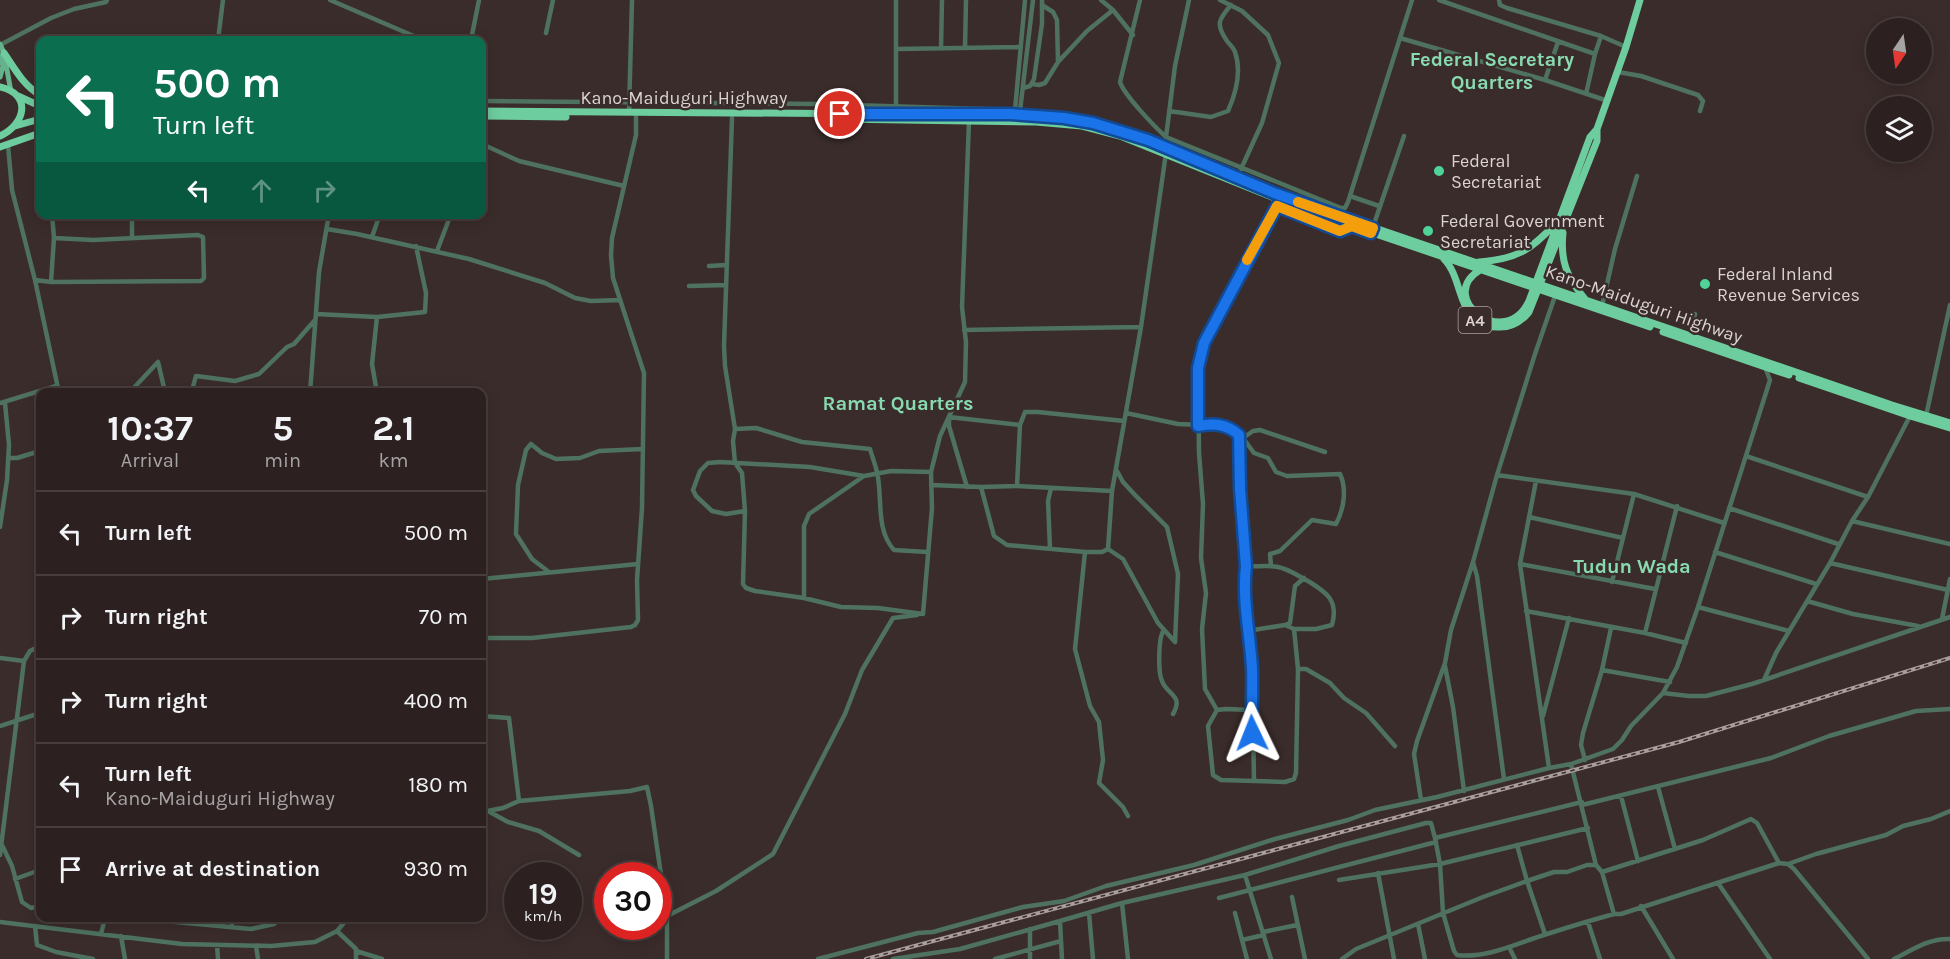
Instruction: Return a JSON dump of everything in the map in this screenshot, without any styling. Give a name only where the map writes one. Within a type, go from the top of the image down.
[{"type":"highway","name":"A4","points":[[1442,258],[1455,274],[1466,308],[1478,321],[1498,328],[1513,324],[1525,317],[1590,137],[1597,129],[1608,101],[1640,0]]},
{"type":"highway","points":[[2,54],[23,81],[36,92]]},
{"type":"highway","points":[[0,87],[36,105]]},
{"type":"highway","points":[[13,93],[20,102],[21,110],[20,118],[15,126]]},
{"type":"highway","name":"Kano-Maiduguri Highway","points":[[486,111],[1019,112],[1064,118],[1121,130],[1442,258],[1950,428]]},
{"type":"highway","name":"Kano-Maiduguri Highway","points":[[486,116],[1021,121],[1075,125],[1120,136],[1166,153],[1278,203],[1476,263],[1950,423]]},
{"type":"highway","points":[[0,136],[15,126],[36,120]]},
{"type":"highway","points":[[4,146],[36,134]]},
{"type":"highway","points":[[1476,263],[1511,258],[1524,252],[1561,221]]},
{"type":"highway","points":[[1561,221],[1564,268],[1586,301]]},
{"type":"highway","name":"A4","points":[[1480,270],[1468,280],[1465,292],[1469,306],[1479,316],[1491,321],[1508,321],[1523,312],[1532,302]]},
{"type":"main road","points":[[0,45],[13,93]]},
{"type":"main road","points":[[0,77],[3,66],[2,54]]},
{"type":"street","points":[[0,45],[51,18],[107,0]]},
{"type":"street","points":[[218,36],[223,0]]},
{"type":"street","points":[[330,0],[414,36]]},
{"type":"street","points":[[472,36],[479,0]]},
{"type":"street","points":[[546,33],[553,0]]},
{"type":"street","points":[[629,112],[632,0]]},
{"type":"street","points":[[941,48],[942,0]]},
{"type":"street","points":[[965,48],[966,0]]},
{"type":"street","points":[[1019,112],[1025,0]]},
{"type":"street","points":[[1019,112],[1033,0]]},
{"type":"street","points":[[1101,0],[1113,10],[1133,34]]},
{"type":"street","points":[[1140,0],[1120,82],[1122,88],[1158,129],[1166,136],[1241,169],[1341,208],[1345,208],[1350,196],[1412,0]]},
{"type":"street","points":[[1166,136],[1175,66],[1190,0]]},
{"type":"street","points":[[1221,0],[1249,16],[1268,34],[1279,63],[1262,123],[1241,169]]},
{"type":"street","points":[[1439,0],[1595,54]]},
{"type":"street","points":[[1499,0],[1500,5],[1507,8],[1601,36],[1626,47]]},
{"type":"street","points":[[486,101],[818,104],[896,111],[895,1]]},
{"type":"street","points":[[1032,84],[1042,24],[1042,2]]},
{"type":"street","points":[[1042,2],[1053,12],[1057,20],[1058,62]]},
{"type":"street","points":[[1169,111],[1211,117],[1228,111],[1236,90],[1238,71],[1235,50],[1224,36],[1219,23],[1220,18],[1231,4]]},
{"type":"street","points":[[1023,88],[1032,84],[1045,83],[1058,62],[1087,31],[1113,10]]},
{"type":"street","points":[[1586,94],[1601,36]]},
{"type":"street","points":[[1400,38],[1545,80],[1608,101]]},
{"type":"street","points":[[1545,80],[1558,42]]},
{"type":"street","points":[[897,49],[1021,47]]},
{"type":"street","points":[[1618,72],[1641,76],[1698,95],[1703,100],[1700,111]]},
{"type":"street","points":[[486,638],[532,638],[577,634],[635,625],[638,620],[644,373],[613,278],[611,255],[612,238],[636,135],[636,117]]},
{"type":"street","points":[[732,118],[726,265],[725,366],[735,429],[733,441],[735,463],[742,474],[743,584],[746,588],[755,591],[804,598],[841,607],[878,608],[923,614]]},
{"type":"street","points":[[923,614],[932,508],[931,472],[940,436],[965,382],[966,342],[962,307],[969,121]]},
{"type":"street","points":[[1372,230],[1404,136]]},
{"type":"street","points":[[4,146],[12,190],[35,280],[56,386],[50,388]]},
{"type":"street","points":[[486,146],[519,161],[624,186]]},
{"type":"street","points":[[1108,549],[1112,491],[1141,327],[1166,153]]},
{"type":"street","points":[[1602,306],[1615,249],[1637,176]]},
{"type":"street","points":[[1350,196],[1379,207]]},
{"type":"street","points":[[1217,710],[1206,689],[1202,629],[1206,593],[1201,558],[1203,504],[1198,426],[1198,368],[1204,343],[1278,203]]},
{"type":"street","points":[[51,282],[54,238],[52,219]]},
{"type":"street","points":[[132,219],[132,237]]},
{"type":"street","points":[[310,388],[319,272],[329,219]]},
{"type":"street","points":[[372,237],[378,219]]},
{"type":"street","points":[[437,251],[449,219]]},
{"type":"street","points":[[327,230],[437,251],[545,283],[575,298],[591,301],[620,300]]},
{"type":"street","points":[[35,280],[51,282],[201,281],[204,278],[203,237],[198,235],[93,240],[54,238]]},
{"type":"street","points":[[316,317],[377,317],[420,313],[427,309],[416,246]]},
{"type":"street","points":[[709,266],[726,265]]},
{"type":"street","points":[[689,286],[726,285]]},
{"type":"street","points":[[1421,800],[1414,754],[1445,663],[1451,630],[1497,475],[1556,296]]},
{"type":"street","points":[[1926,416],[1950,305]]},
{"type":"street","points":[[1691,336],[1695,314]]},
{"type":"street","points":[[193,388],[196,376],[235,381],[259,374],[287,347],[294,344],[316,317]]},
{"type":"street","points":[[376,388],[372,364],[377,317]]},
{"type":"street","points":[[964,330],[1141,327]]},
{"type":"street","points":[[134,388],[158,362],[164,388]]},
{"type":"street","points":[[818,959],[918,933],[933,932],[1023,907],[1064,901],[1106,886],[1216,859],[1275,839],[1348,820],[1374,810],[1464,791],[1504,779],[1571,764],[1613,749],[1631,726],[1663,693],[1686,643],[1770,380],[1765,367]]},
{"type":"street","points":[[1770,380],[1782,373]]},
{"type":"street","points":[[0,527],[8,455],[2,403],[36,392]]},
{"type":"street","points":[[1017,486],[1020,425],[1025,412],[1038,411],[1124,421]]},
{"type":"street","points":[[1126,413],[1178,424],[1227,426],[1241,437],[1254,453],[1268,458],[1276,472],[1281,475],[1340,474],[1344,485],[1342,507],[1336,524],[1312,520],[1280,551],[1270,554],[1271,566]]},
{"type":"street","points":[[1764,680],[1789,631],[1868,497],[1910,416]]},
{"type":"street","points":[[948,417],[1020,425]]},
{"type":"street","points":[[948,417],[967,487]]},
{"type":"street","points":[[735,429],[756,428],[802,442],[825,446],[868,447],[878,472],[883,528],[888,543],[894,550],[927,552]]},
{"type":"street","points":[[1241,437],[1260,430],[1325,452]]},
{"type":"street","points":[[1241,437],[1240,489],[1246,566],[1244,579],[1247,631],[1252,667],[1254,780]]},
{"type":"street","points":[[549,572],[532,559],[516,534],[518,485],[526,450],[531,444],[542,453],[556,459],[580,458],[599,451],[643,449]]},
{"type":"street","points":[[0,452],[17,458],[36,451]]},
{"type":"street","points":[[1746,456],[1868,497]]},
{"type":"street","points":[[744,511],[726,514],[712,511],[696,496],[693,490],[700,471],[708,463],[810,467],[864,476]]},
{"type":"street","points":[[1108,549],[1123,559],[1147,606],[1175,642],[1178,574],[1167,526],[1123,482],[1117,470]]},
{"type":"street","points":[[804,598],[805,522],[809,514],[864,476],[878,472],[931,472]]},
{"type":"street","points":[[1497,475],[1634,494],[1724,524]]},
{"type":"street","points":[[0,479],[7,480]]},
{"type":"street","points":[[1536,481],[1520,564],[1549,768]]},
{"type":"street","points":[[931,485],[1017,486],[1112,491]]},
{"type":"street","points":[[981,487],[994,536],[1007,545],[1085,552],[1102,552],[1108,549]]},
{"type":"street","points":[[1050,548],[1048,501],[1051,488]]},
{"type":"street","points":[[1612,582],[1634,494]]},
{"type":"street","points":[[1645,633],[1677,507]]},
{"type":"street","points":[[1729,508],[1839,544]]},
{"type":"street","points":[[1529,517],[1623,538]]},
{"type":"street","points":[[1852,521],[1950,544]]},
{"type":"street","points":[[1085,552],[1075,649],[1090,706],[1099,722],[1103,760],[1099,783],[1123,807],[1128,816]]},
{"type":"street","points":[[1715,552],[1816,584]]},
{"type":"street","points":[[1473,562],[1477,576],[1504,779]]},
{"type":"street","points":[[1830,563],[1948,590]]},
{"type":"street","points":[[486,579],[638,564]]},
{"type":"street","points":[[1520,564],[1655,589]]},
{"type":"street","points":[[1246,566],[1285,568],[1322,588],[1329,596],[1332,602],[1332,625],[1316,629],[1294,629],[1285,625]]},
{"type":"street","points":[[1247,631],[1290,623],[1295,586],[1304,579]]},
{"type":"street","points":[[1942,620],[1950,579]]},
{"type":"street","points":[[1807,601],[1853,614],[1921,627]]},
{"type":"street","points":[[1698,607],[1789,631]]},
{"type":"street","points":[[1526,611],[1686,643]]},
{"type":"street","points":[[672,913],[716,891],[773,854],[844,714],[862,670],[883,633],[893,618],[923,614]]},
{"type":"street","points":[[1663,693],[1706,696],[1764,680],[1950,617]]},
{"type":"street","points":[[1542,719],[1569,618]]},
{"type":"street","points":[[1585,760],[1581,745],[1583,733],[1602,670],[1611,628]]},
{"type":"street","points":[[1217,710],[1208,726],[1213,775],[1221,780],[1285,782],[1294,779],[1298,669],[1294,629]]},
{"type":"street","points":[[1164,630],[1161,633],[1159,650],[1162,681],[1176,699],[1177,708],[1173,714]]},
{"type":"street","points":[[0,855],[24,661],[30,651],[36,648]]},
{"type":"street","points":[[0,658],[24,661]]},
{"type":"street","points":[[1445,663],[1464,791]]},
{"type":"street","points":[[1298,669],[1306,669],[1330,683],[1344,698],[1366,713],[1395,746]]},
{"type":"street","points":[[1602,670],[1670,682]]},
{"type":"street","points":[[1219,898],[1435,840],[1771,758],[1829,736],[1916,711],[1950,709]]},
{"type":"street","points":[[1217,710],[1251,710]]},
{"type":"street","points":[[0,726],[36,714]]},
{"type":"street","points":[[486,716],[509,718],[519,801]]},
{"type":"street","points":[[1571,764],[1596,865],[1602,872],[1614,914]]},
{"type":"street","points":[[486,812],[519,801],[630,791],[646,787],[659,862]]},
{"type":"street","points":[[1658,787],[1675,849]]},
{"type":"street","points":[[1621,796],[1638,861]]},
{"type":"street","points":[[893,959],[928,957],[960,950],[1122,903],[1245,875],[1339,846],[1426,823],[1431,823],[1432,826],[1440,864],[1443,913],[1454,951],[1457,955],[1480,955],[1545,934],[1621,914],[1764,867],[1779,863],[1788,864],[1886,835],[1903,826],[1931,819],[1950,811]]},
{"type":"street","points":[[486,812],[539,831],[579,855]]},
{"type":"street","points":[[1602,872],[1703,840],[1751,819],[1757,823],[1779,863]]},
{"type":"street","points":[[1339,880],[1440,864],[1588,828]]},
{"type":"street","points":[[2,843],[12,866],[22,902],[31,908],[36,907]]},
{"type":"street","points":[[1517,845],[1545,934]]},
{"type":"street","points":[[1788,864],[1868,959]]},
{"type":"street","points":[[1342,959],[1356,949],[1527,881],[1554,872],[1568,872],[1576,868],[1596,865]]},
{"type":"street","points":[[15,879],[36,871]]},
{"type":"street","points":[[1378,873],[1394,959]]},
{"type":"street","points":[[1245,875],[1271,959]]},
{"type":"street","points":[[1718,883],[1770,959]]},
{"type":"street","points":[[1292,897],[1305,959]]},
{"type":"street","points":[[1122,903],[1128,959]]},
{"type":"street","points":[[1641,906],[1673,959]]},
{"type":"street","points":[[1089,913],[1093,959]]},
{"type":"street","points":[[1235,913],[1248,959]]},
{"type":"street","points":[[1060,921],[1062,959]]},
{"type":"street","points":[[0,922],[182,944],[256,946],[315,942],[337,931],[345,922]]},
{"type":"street","points":[[101,934],[104,922]]},
{"type":"street","points":[[177,922],[251,929],[264,928],[276,922]]},
{"type":"street","points":[[232,922],[232,927]]},
{"type":"street","points":[[1588,922],[1600,959]]},
{"type":"street","points":[[1242,940],[1297,924]]},
{"type":"street","points":[[1418,924],[1425,959]]},
{"type":"street","points":[[35,926],[37,945],[56,952],[93,959]]},
{"type":"street","points":[[1030,929],[1030,959]]},
{"type":"street","points":[[337,931],[354,945],[356,959]]},
{"type":"street","points":[[121,936],[125,959]]},
{"type":"street","points":[[1894,959],[1920,945],[1940,939],[1950,939]]},
{"type":"street","points":[[667,940],[667,959]]},
{"type":"street","points":[[995,959],[1061,941]]},
{"type":"street","points":[[217,945],[218,959]]},
{"type":"street","points":[[256,946],[258,959]]},
{"type":"street","points":[[1509,947],[1515,959]]},
{"type":"street","points":[[356,951],[382,959]]},
{"type":"railway","points":[[866,959],[1679,742],[1950,658]]},
{"type":"slow traffic","points":[[1247,260],[1277,206],[1340,231],[1352,226],[1371,233],[1373,228],[1298,202]]},
{"type":"place","name":"Federal Secretariat","points":[[1439,171]]},
{"type":"place","name":"Federal Government Secretariat","points":[[1428,231]]},
{"type":"place","name":"Federal Inland Revenue Services","points":[[1705,284]]},
{"type":"district","name":"Federal Secretary Quarters","points":[[1492,70]]},
{"type":"district","name":"Ramat Quarters","points":[[898,403]]},
{"type":"district","name":"Tudun Wada","points":[[1632,566]]},
{"type":"route","points":[[840,114],[1010,114],[1064,118],[1108,126],[1148,140],[1274,193],[1373,228],[1371,233],[1352,226],[1340,231],[1277,206],[1204,343],[1199,359],[1198,426],[1217,424],[1227,426],[1239,435],[1240,489],[1246,566],[1244,579],[1252,667],[1252,733]]}]
